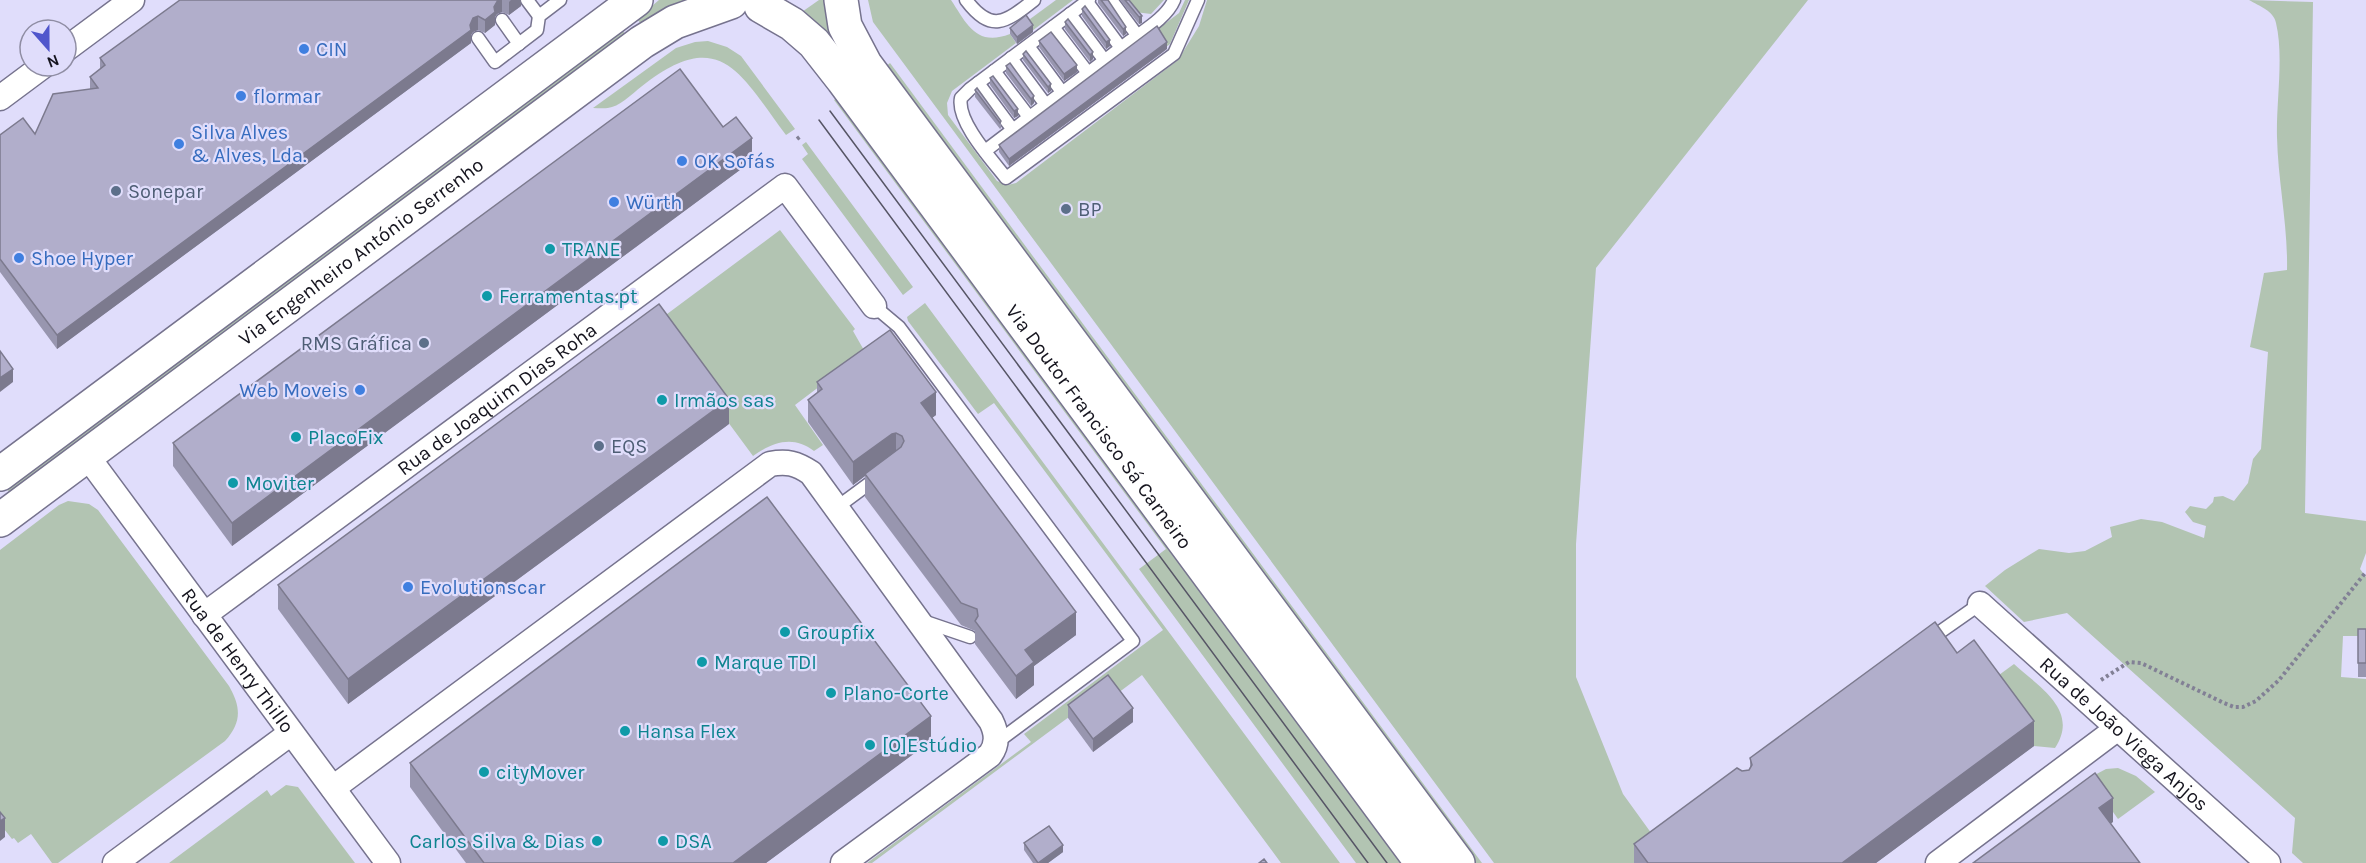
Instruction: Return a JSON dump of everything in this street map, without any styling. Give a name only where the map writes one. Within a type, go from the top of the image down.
[{"type":"main road","name":"Via Engenheiro António Serrenho","points":[[0,474],[636,0]]},
{"type":"main road","name":"Via Doutor Francisco Sá Carneiro","points":[[841,0],[845,26],[865,64],[1458,863]]},
{"type":"main road","name":"Via Engenheiro António Serrenho","points":[[0,520],[642,42],[675,22],[750,2]]},
{"type":"main road","name":"Via Doutor Francisco Sá Carneiro","points":[[750,2],[792,24],[814,43],[843,80],[1422,863]]},
{"type":"street","points":[[78,40],[132,0]]},
{"type":"street","points":[[0,98],[27,78]]},
{"type":"street","name":"Rua de Joaquim Dias Roha","points":[[204,615],[785,186],[874,306]]},
{"type":"street","name":"Rua de Henry Thillo","points":[[87,456],[388,863]]},
{"type":"street","points":[[333,788],[770,464],[785,461],[811,473],[991,721],[996,734],[996,743],[990,755],[843,863]]},
{"type":"street","name":"Rua de João Viega Anjos","points":[[1980,604],[2268,863]]},
{"type":"street","points":[[1938,863],[2118,728]]},
{"type":"street","points":[[115,863],[291,733]]},
{"type":"lane","points":[[527,0],[539,16]]},
{"type":"lane","points":[[966,0],[979,17],[992,22],[1007,18],[1034,0]]},
{"type":"lane","points":[[1111,0],[1137,35]]},
{"type":"lane","points":[[985,151],[1105,61],[1172,6],[1174,0]]},
{"type":"lane","points":[[1121,48],[1088,1],[961,98],[959,105],[966,123],[1006,178],[1173,54],[1198,0]]},
{"type":"lane","points":[[478,38],[495,62],[537,30],[539,16],[556,1]]},
{"type":"lane","points":[[1070,14],[1105,61]]},
{"type":"lane","points":[[502,20],[519,44]]},
{"type":"lane","points":[[1053,27],[1088,73]]},
{"type":"lane","points":[[1028,46],[1062,93]]},
{"type":"lane","points":[[1011,58],[1046,105]]},
{"type":"lane","points":[[994,71],[1029,117]]},
{"type":"lane","points":[[978,83],[1013,130]]},
{"type":"lane","points":[[874,306],[899,327],[1133,641],[996,743]]},
{"type":"lane","points":[[836,508],[887,471]]},
{"type":"lane","points":[[1923,645],[1980,604]]},
{"type":"lane","points":[[916,618],[970,638]]},
{"type":"path","points":[[2082,696],[2104,677],[2129,662],[2141,663],[2224,703],[2234,707],[2243,707],[2256,701],[2280,680],[2366,573]]},
{"type":"green space","points":[[659,0],[687,0],[667,7],[642,25],[637,19]]},
{"type":"green space","points":[[819,0],[826,0],[839,50],[799,14]]},
{"type":"green space","points":[[868,0],[951,0],[974,31],[989,38],[1010,34],[1016,43],[952,91],[947,103],[948,115],[997,181],[1008,185],[1016,183],[1178,60],[1199,26],[1207,0],[1808,0],[1596,268],[1576,544],[1576,677],[1623,794],[1662,848],[1642,863],[1494,863],[873,22]]},
{"type":"green space","points":[[1056,0],[1073,0],[1032,31],[1026,22]]},
{"type":"green space","points":[[1126,0],[1164,0],[1151,14],[1135,12]]},
{"type":"green space","points":[[1185,0],[1189,0],[1170,44],[1166,47],[1154,32],[1179,13]]},
{"type":"green space","points":[[2249,0],[2313,2],[2305,513],[2366,521],[2366,553],[2360,569],[2366,577],[2366,636],[2343,636],[2341,677],[2366,679],[2366,863],[2303,863],[2292,853],[2295,818],[2067,613],[2024,622],[1985,586],[2005,570],[2039,549],[2069,553],[2085,551],[2112,537],[2110,527],[2141,519],[2162,522],[2204,538],[2206,526],[2193,522],[2185,512],[2190,506],[2206,509],[2213,502],[2214,497],[2223,496],[2234,501],[2248,483],[2253,459],[2261,449],[2268,352],[2250,347],[2264,273],[2287,270],[2277,137],[2280,65],[2278,36],[2272,15]]},
{"type":"green space","points":[[622,30],[627,36],[10,493],[6,488]]},
{"type":"green space","points":[[708,41],[727,47],[741,56],[795,129],[786,135],[742,78],[728,66],[712,59],[694,58],[672,66],[616,105],[608,108],[593,108],[676,48],[695,42]]},
{"type":"green space","points":[[890,63],[1482,863],[1475,863],[885,67]]},
{"type":"green space","points":[[838,97],[1405,863],[1356,863],[1139,569],[1166,549],[834,100]]},
{"type":"green space","points":[[806,142],[913,287],[903,295],[802,159],[808,154],[802,145]]},
{"type":"green space","points":[[780,230],[855,329],[853,331],[865,352],[795,405],[823,445],[814,451],[798,443],[783,442],[768,447],[753,456],[655,323]]},
{"type":"green space","points":[[925,303],[1340,863],[1281,863],[1142,675],[1114,696],[1108,688],[872,863],[867,863],[1031,742],[1024,734],[1163,630],[994,403],[978,414],[908,321],[907,317]]},
{"type":"green space","points":[[68,501],[89,504],[98,510],[229,686],[236,701],[238,714],[231,734],[225,741],[58,863],[52,863],[31,834],[18,843],[0,824],[0,550],[59,505]]},
{"type":"green space","points":[[2014,664],[2045,691],[2060,711],[2063,722],[2055,748],[2034,746],[1988,683]]},
{"type":"green space","points":[[2118,768],[2136,776],[2155,792],[2118,819],[2089,778],[2106,769]]},
{"type":"green space","points":[[286,785],[298,787],[355,863],[169,863],[267,790],[271,796]]},
{"type":"building","points":[[180,0],[498,0],[494,7],[495,12],[485,20],[478,16],[473,18],[470,25],[471,30],[57,335],[0,259],[0,135],[23,118],[35,134],[53,94],[98,88],[90,77],[105,65],[100,58]]},
{"type":"building","points":[[1101,0],[1108,0],[1126,27],[1123,29]]},
{"type":"building","points":[[1125,0],[1129,0],[1142,16],[1139,17]]},
{"type":"building","points":[[1085,6],[1110,40],[1106,42],[1082,9]]},
{"type":"building","points":[[1026,15],[1033,25],[1017,37],[1010,28]]},
{"type":"building","points":[[1068,19],[1093,52],[1090,55],[1065,22]]},
{"type":"building","points":[[1157,26],[1167,42],[1009,159],[999,145]]},
{"type":"building","points":[[1051,32],[1077,65],[1064,74],[1039,41]]},
{"type":"building","points":[[1026,51],[1051,84],[1048,87],[1023,54]]},
{"type":"building","points":[[1010,63],[1034,96],[1031,99],[1006,66]]},
{"type":"building","points":[[680,69],[723,127],[736,117],[752,138],[232,523],[173,443]]},
{"type":"building","points":[[993,76],[1018,109],[1014,111],[990,78]]},
{"type":"building","points":[[977,88],[1001,121],[1000,123],[975,90]]},
{"type":"building","points":[[659,304],[729,399],[348,679],[278,585]]},
{"type":"building","points":[[890,330],[936,392],[921,403],[1076,612],[1025,650],[1034,662],[1016,676],[975,621],[978,616],[977,609],[961,603],[865,474],[901,447],[904,441],[902,436],[892,434],[853,462],[808,400],[822,389],[817,382]]},
{"type":"building","points":[[0,351],[13,369],[0,378]]},
{"type":"building","points":[[767,497],[931,716],[733,863],[484,863],[410,763]]},
{"type":"building","points":[[1935,622],[1957,653],[1974,640],[2034,721],[1842,863],[1648,863],[1634,844],[1737,768],[1742,771],[1749,770],[1752,765],[1750,758]]},
{"type":"building","points":[[2358,629],[2366,629],[2366,663],[2358,663]]},
{"type":"building","points":[[1108,675],[1133,708],[1093,739],[1068,705]]},
{"type":"building","points":[[2095,773],[2113,798],[2099,808],[2140,863],[1973,863]]},
{"type":"building","points":[[1049,826],[1063,845],[1038,863],[1024,843]]},
{"type":"tram line","points":[[830,111],[1387,863]]},
{"type":"tram line","points":[[819,120],[1368,863]]},
{"type":"place","name":"CIN","points":[[304,49]]},
{"type":"place","name":"flormar","points":[[241,96]]},
{"type":"place","name":"Silva Alves & Alves, Lda.","points":[[179,144]]},
{"type":"place","name":"OK Sofás","points":[[682,161]]},
{"type":"place","name":"Sonepar","points":[[116,191]]},
{"type":"place","name":"Würth","points":[[614,202]]},
{"type":"place","name":"BP","points":[[1066,209]]},
{"type":"place","name":"TRANE","points":[[550,249]]},
{"type":"place","name":"Shoe Hyper","points":[[19,258]]},
{"type":"place","name":"Ferramentas.pt","points":[[487,296]]},
{"type":"place","name":"RMS Gráfica","points":[[424,343]]},
{"type":"place","name":"Web Moveis","points":[[360,390]]},
{"type":"place","name":"Irmãos sas","points":[[662,400]]},
{"type":"place","name":"PlacoFix","points":[[296,437]]},
{"type":"place","name":"EQS","points":[[599,446]]},
{"type":"place","name":"Moviter","points":[[233,483]]},
{"type":"place","name":"Evolutionscar","points":[[408,587]]},
{"type":"place","name":"Groupfix","points":[[785,632]]},
{"type":"place","name":"Marque TDI","points":[[702,662]]},
{"type":"place","name":"Plano-Corte","points":[[831,693]]},
{"type":"place","name":"Hansa Flex","points":[[625,731]]},
{"type":"place","name":"[O]Estúdio","points":[[870,745]]},
{"type":"place","name":"cityMover","points":[[484,772]]},
{"type":"place","name":"Carlos Silva & Dias","points":[[597,841]]},
{"type":"place","name":"DSA","points":[[663,841]]}]
